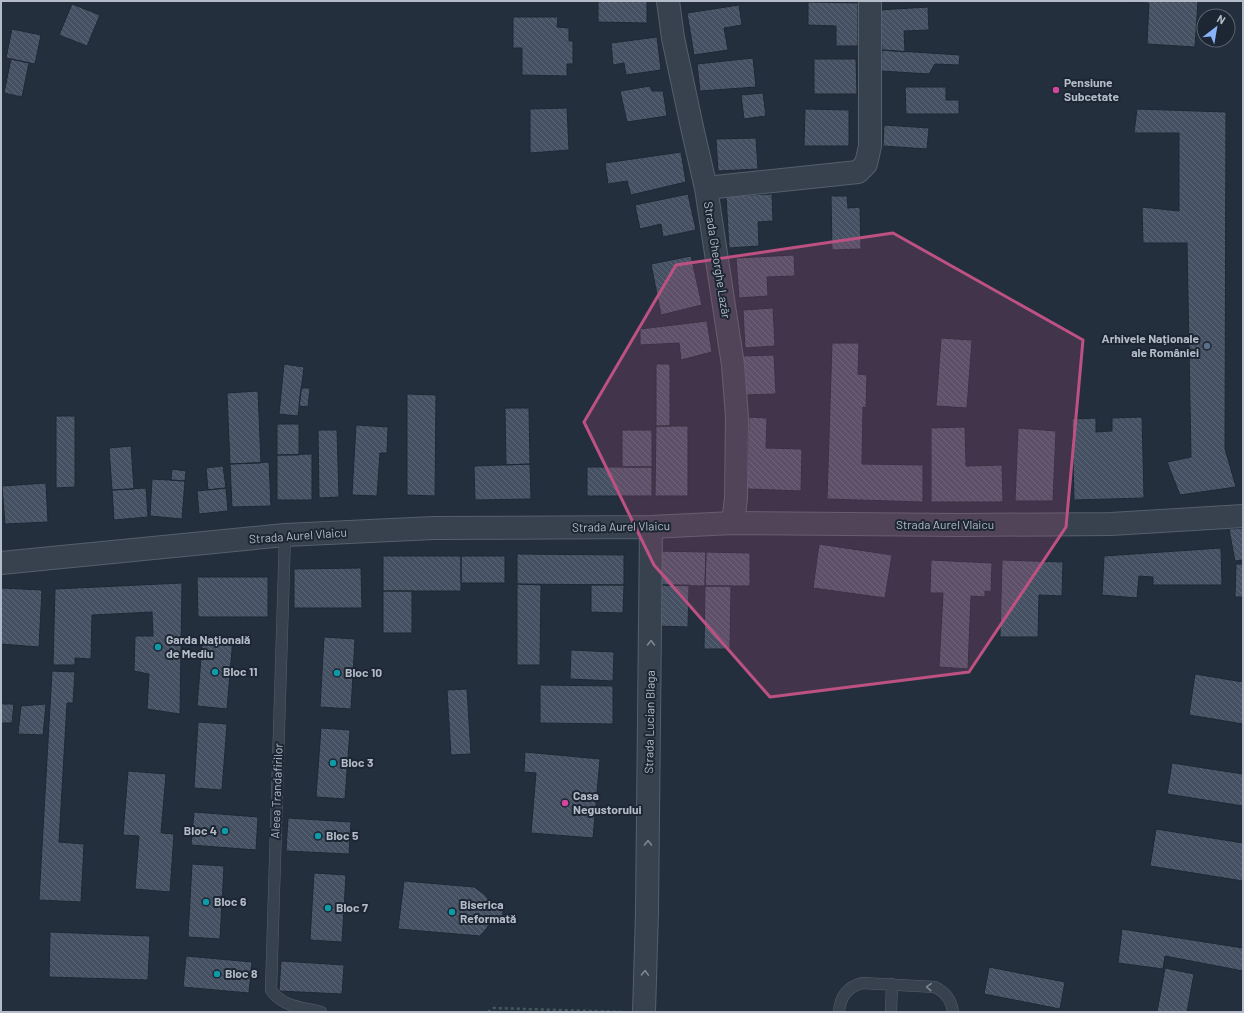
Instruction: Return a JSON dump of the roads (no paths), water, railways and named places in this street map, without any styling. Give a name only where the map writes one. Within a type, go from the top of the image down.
[{"type":"street","name":"Strada Gheorghe Lazăr","points":[[668,1],[676,53],[706,188],[733,364],[737,416],[736,492],[733,523]]},
{"type":"street","points":[[706,188],[858,172],[866,164],[870,146],[870,1]]},
{"type":"street","name":"Strada Aurel Vlaicu","points":[[1,563],[285,535],[434,528],[651,527],[733,523],[960,525],[1103,524],[1243,516]]},
{"type":"street","name":"Strada Lucian Blaga","points":[[644,1012],[647,912],[651,527]]},
{"type":"lane","name":"Aleea Trandafirilor","points":[[285,535],[271,990],[279,1000],[284,1003],[321,1012]]},
{"type":"lane","points":[[839,1012],[841,1000],[844,994],[855,985],[862,983],[935,987],[944,992],[950,1000],[953,1012]]},
{"type":"lane","points":[[891,1012],[892,984]]},
{"type":"place","name":"Pensiune Subcetate","points":[[1056,90]]},
{"type":"place","name":"Arhivele Naționale ale României","points":[[1207,346]]},
{"type":"place","name":"Garda Națională de Mediu","points":[[158,647]]},
{"type":"place","name":"Bloc 11","points":[[215,672]]},
{"type":"place","name":"Bloc 10","points":[[337,673]]},
{"type":"place","name":"Bloc 3","points":[[333,763]]},
{"type":"place","name":"Casa Negustorului","points":[[565,803]]},
{"type":"place","name":"Bloc 4","points":[[225,831]]},
{"type":"place","name":"Bloc 5","points":[[318,836]]},
{"type":"place","name":"Bloc 6","points":[[206,902]]},
{"type":"place","name":"Bloc 7","points":[[328,908]]},
{"type":"place","name":"Biserica Reformată","points":[[452,912]]},
{"type":"place","name":"Bloc 8","points":[[217,974]]}]
